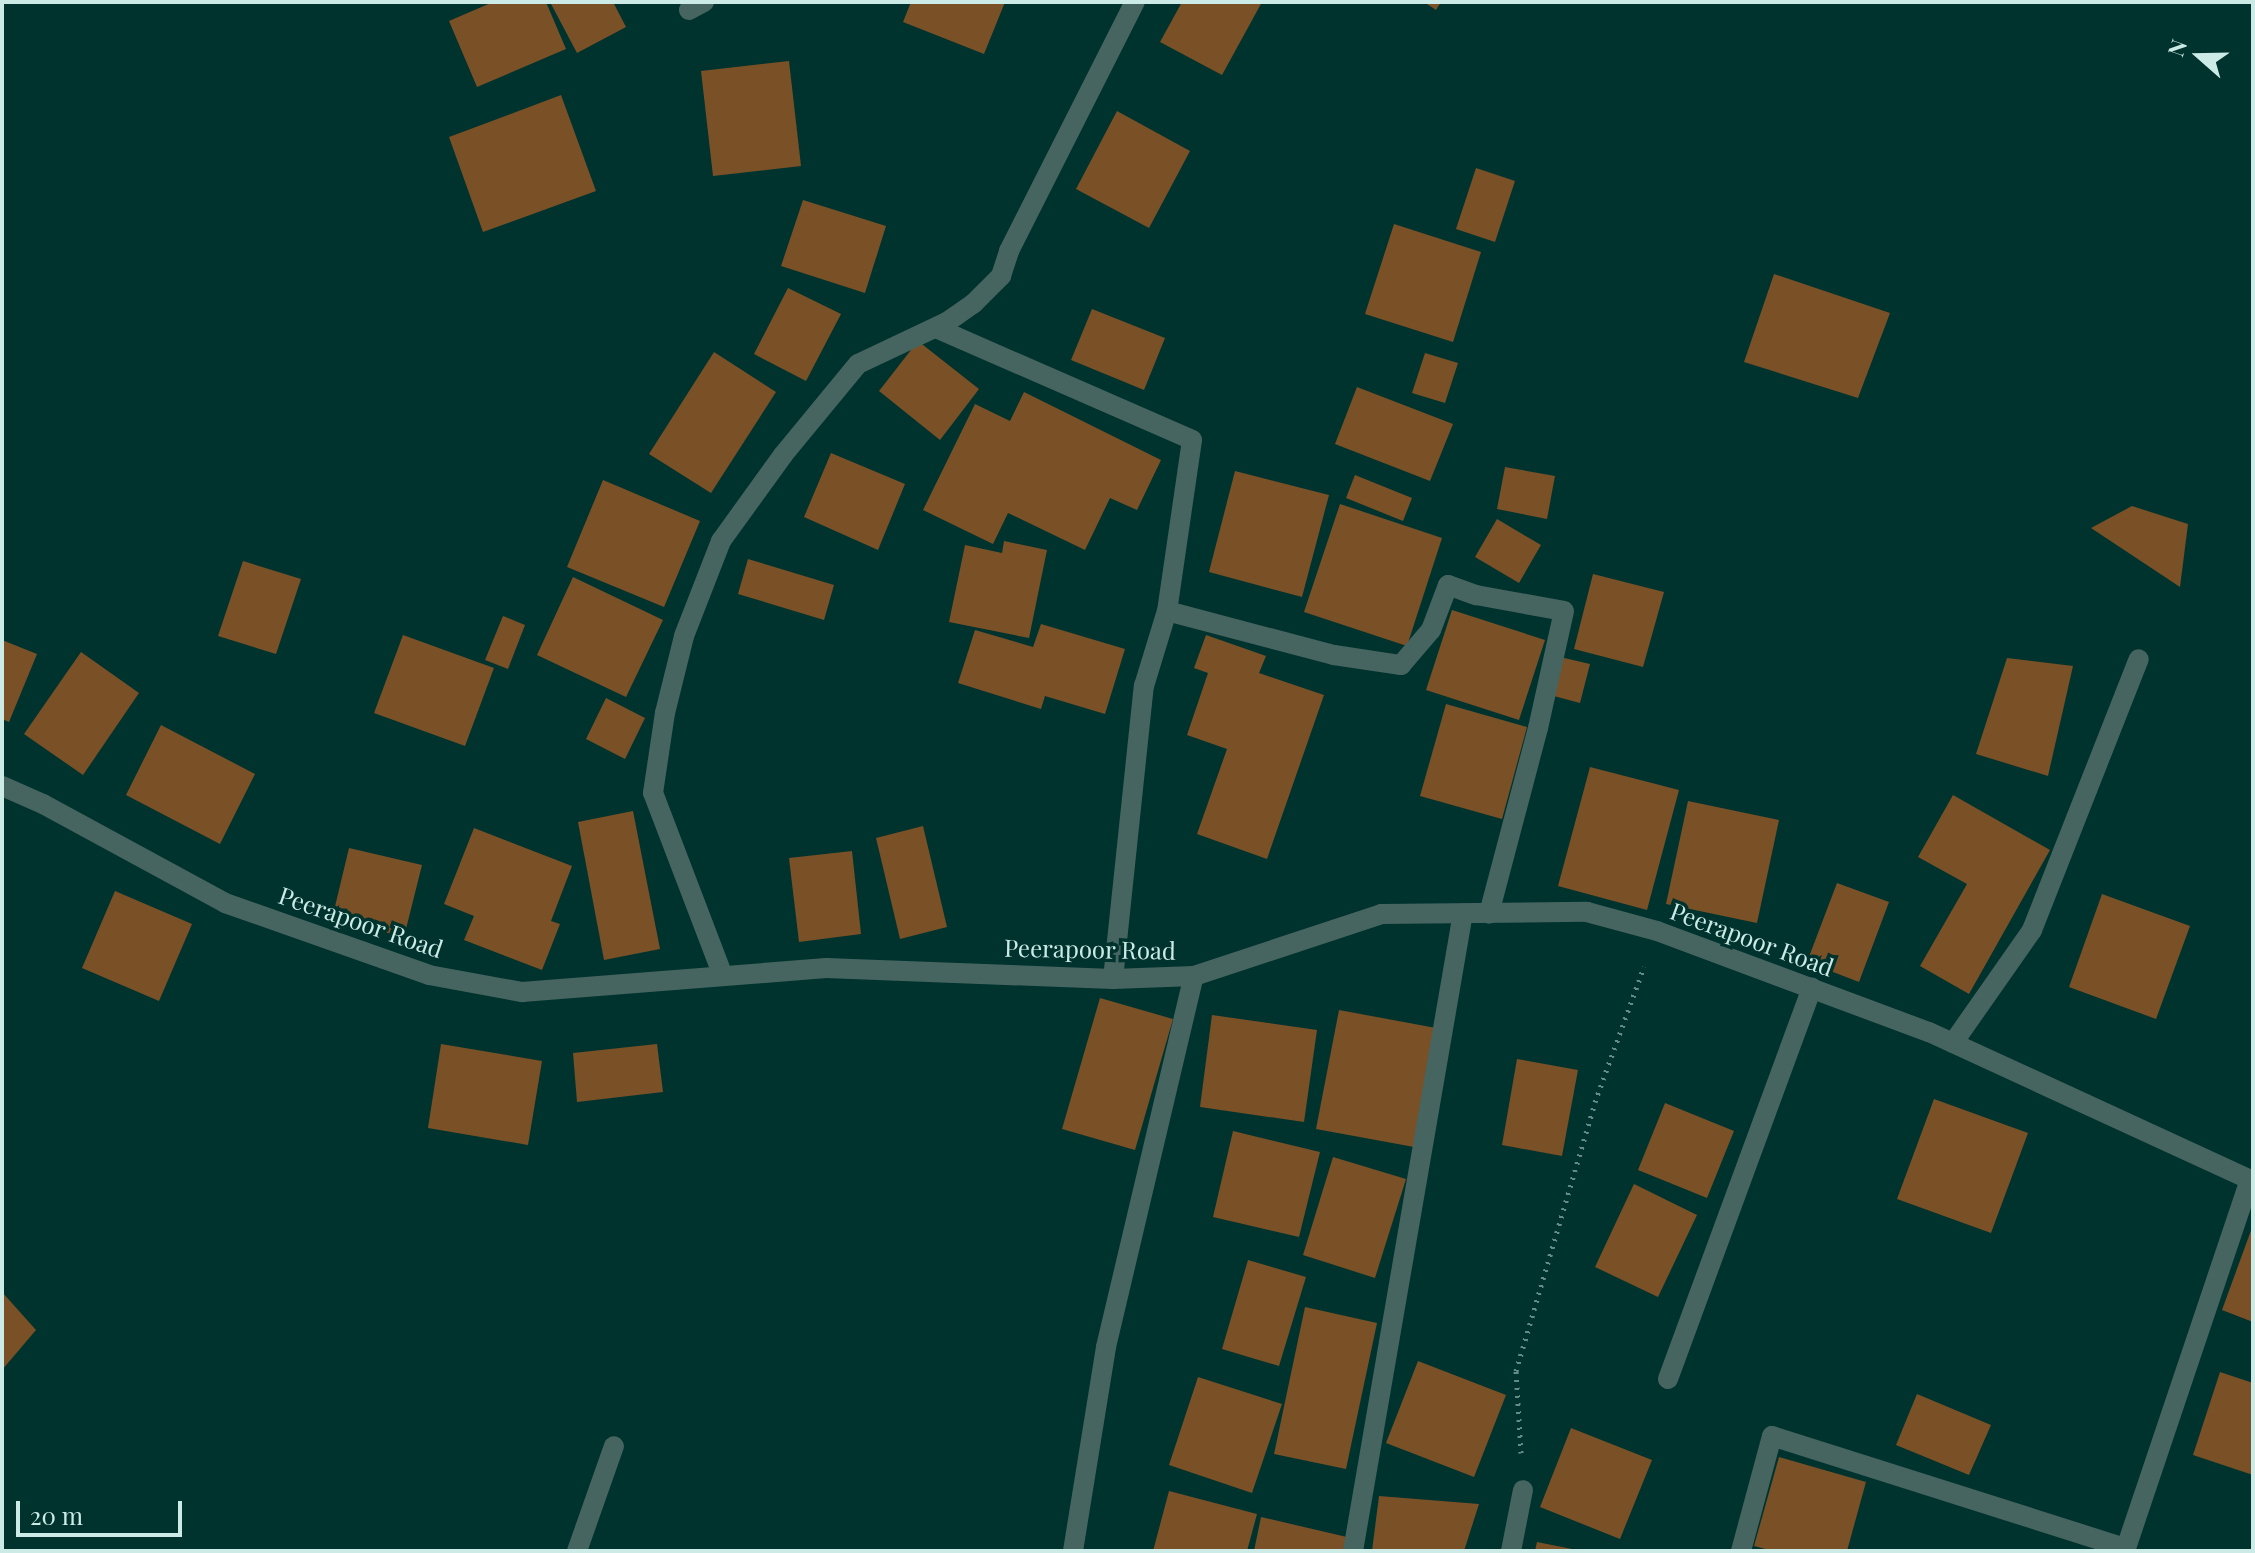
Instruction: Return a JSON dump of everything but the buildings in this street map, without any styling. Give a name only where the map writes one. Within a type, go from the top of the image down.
[{"type":"street","points":[[723,976],[653,793],[665,713],[684,636],[721,541],[783,455],[858,364],[936,328],[973,304],[1001,276],[1009,251],[1135,2]]},
{"type":"street","points":[[936,328],[1192,440],[1167,611],[1144,686],[1113,979]]},
{"type":"street","points":[[1167,611],[1334,655],[1401,665],[1431,630],[1448,585],[1476,595],[1564,611],[1538,728],[1489,914]]},
{"type":"street","points":[[1953,1043],[2032,930],[2139,659]]},
{"type":"street","name":"Peerapoor Road","points":[[2,786],[43,804],[225,903],[429,975],[522,992],[826,968],[1113,979],[1194,976],[1381,914],[1587,912],[1657,931],[1953,1043],[2251,1180]]},
{"type":"street","points":[[1353,1551],[1463,913]]},
{"type":"street","points":[[1073,1551],[1106,1347],[1194,976]]},
{"type":"street","points":[[1668,1379],[1812,988]]},
{"type":"street","points":[[1741,1551],[1772,1436],[2126,1550],[2251,1180]]},
{"type":"street","points":[[577,1551],[614,1446]]},
{"type":"street","points":[[1511,1551],[1523,1490]]},
{"type":"path","points":[[1523,1490],[1516,1371],[1595,1102],[1657,931]]}]
